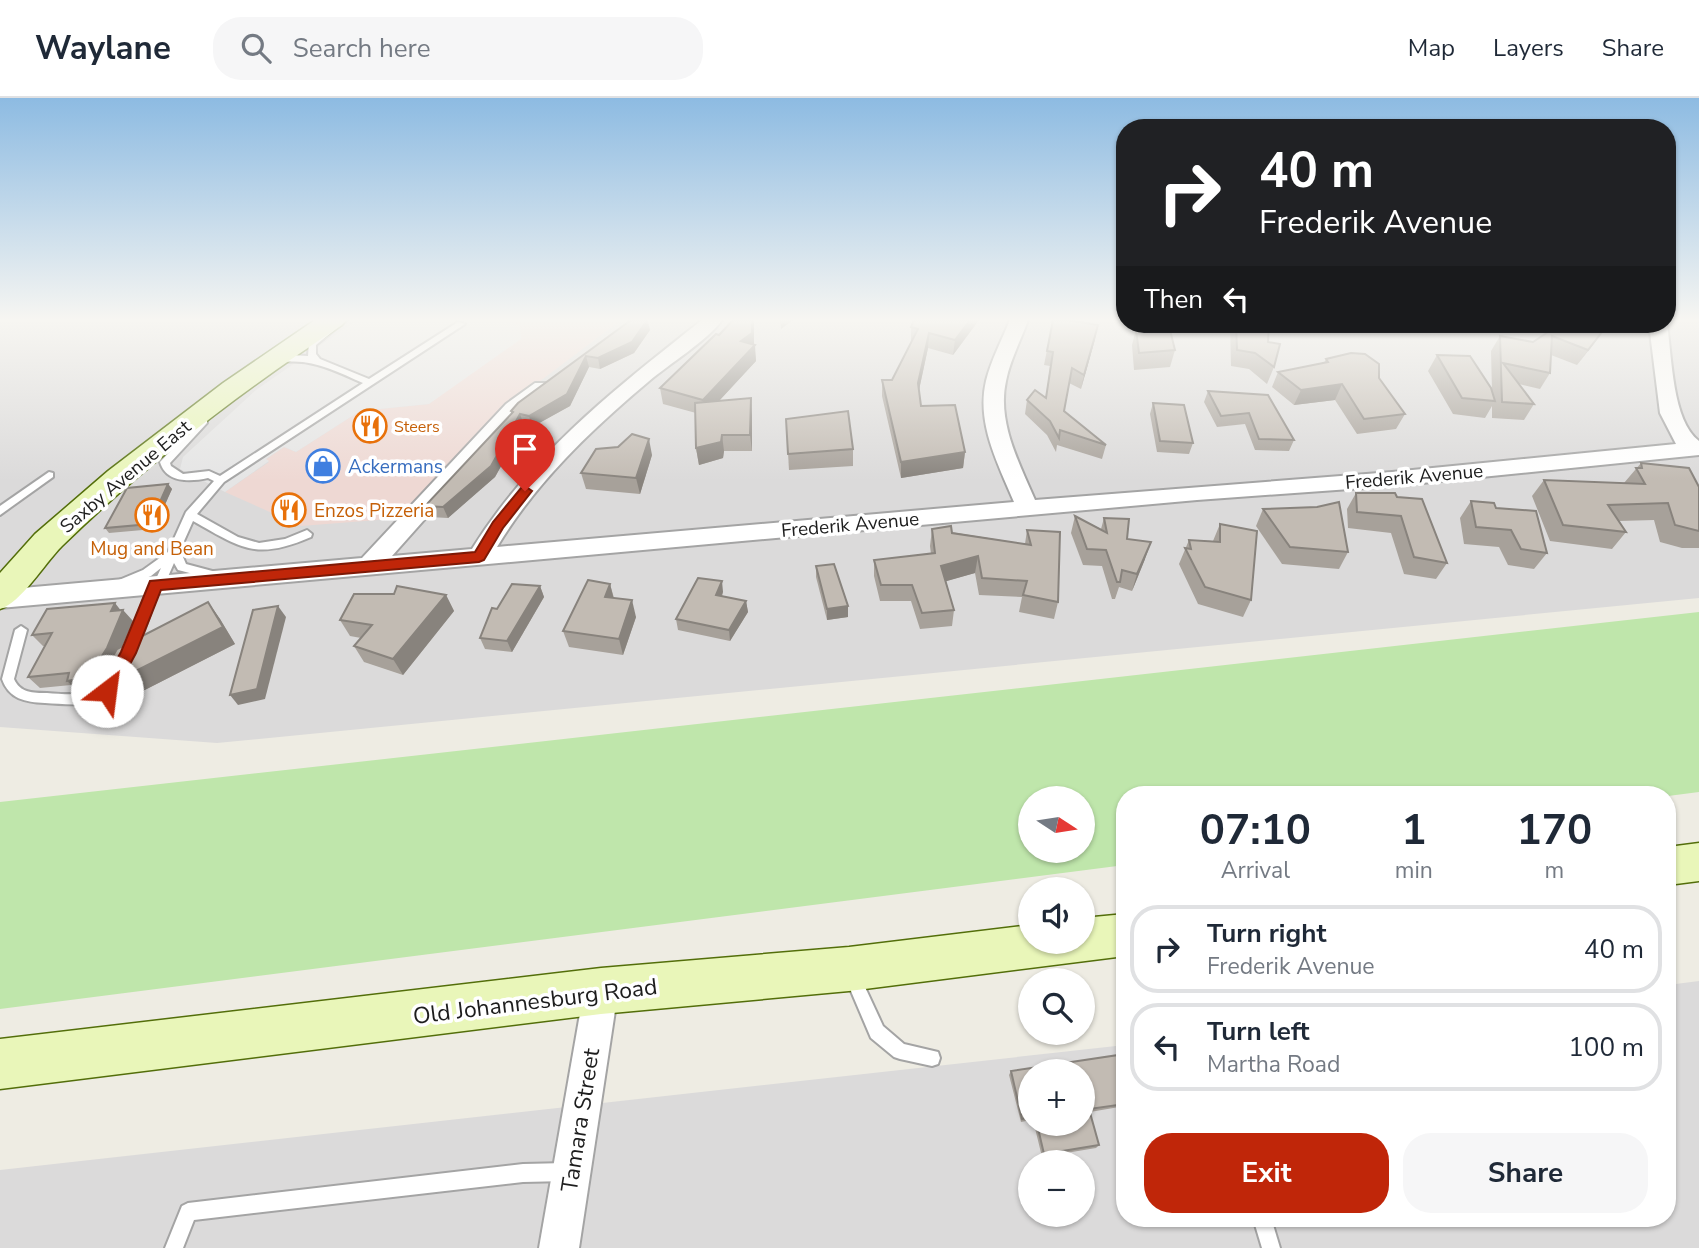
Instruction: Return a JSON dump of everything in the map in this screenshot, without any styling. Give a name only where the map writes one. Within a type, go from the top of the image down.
[{"type":"main road","name":"Saxby Avenue East","points":[[0,558],[41,519],[231,374]]},
{"type":"main road","points":[[1676,865],[1699,862]]},
{"type":"main road","points":[[1095,939],[1116,936]]},
{"type":"main road","name":"Old Johannesburg Road","points":[[0,1064],[601,991],[849,970],[1018,949]]},
{"type":"street","name":"Saxby Avenue East","points":[[0,598],[22,567],[77,514],[254,374]]},
{"type":"street","points":[[479,557],[498,525],[583,426],[647,374]]},
{"type":"street","points":[[999,374],[994,404],[1003,450],[1028,509]]},
{"type":"street","points":[[1665,374],[1670,413],[1680,436],[1696,448]]},
{"type":"street","points":[[369,566],[513,408],[558,375]]},
{"type":"street","name":"Frederik Avenue","points":[[0,598],[1197,493],[1392,479],[1696,448]]},
{"type":"street","name":"Tamara Street","points":[[559,1248],[601,991]]},
{"type":"lane","points":[[348,374],[370,383]]},
{"type":"lane","points":[[21,630],[8,679],[15,691],[25,697],[43,698],[100,695],[110,688],[129,653],[190,515],[220,480],[384,374]]},
{"type":"lane","points":[[220,480],[209,474],[194,478],[177,477],[166,467],[165,462],[213,412],[224,396]]},
{"type":"lane","points":[[0,511],[49,475]]},
{"type":"lane","points":[[190,515],[254,548],[274,548],[307,534]]},
{"type":"lane","points":[[176,548],[182,567],[237,579]]},
{"type":"lane","points":[[103,591],[147,573],[176,548]]},
{"type":"lane","points":[[849,970],[877,1032],[900,1051],[932,1058]]},
{"type":"lane","points":[[174,1248],[188,1212],[523,1173],[571,1172]]},
{"type":"lane","points":[[1265,1227],[1271,1248]]},
{"type":"shaded area","points":[[0,374],[1699,374],[1699,598],[217,743],[0,727]]},
{"type":"shaded area","points":[[280,374],[472,374],[429,404],[360,411],[296,452],[284,447],[225,492],[180,469],[183,457],[256,390]]},
{"type":"shaded area","points":[[464,374],[550,374],[511,403],[403,518],[301,526],[225,492],[269,462],[265,460],[284,447],[296,452],[360,411],[429,404]]},
{"type":"shaded area","points":[[1699,981],[1699,1248],[0,1248],[0,1170],[1116,1046],[1116,1227],[1676,1227],[1676,984]]},
{"type":"green space","points":[[1699,612],[1699,792],[1676,795],[1676,786],[1116,786],[1116,866],[0,1009],[0,802]]},
{"type":"building","points":[[558,374],[577,374],[567,394],[529,416],[520,414],[491,466],[443,507],[425,506],[513,412],[511,411]]},
{"type":"building","points":[[675,374],[728,374],[703,400],[660,388]]},
{"type":"building","points":[[895,374],[920,374],[918,383],[921,406],[955,405],[965,452],[901,462],[882,380],[892,380]]},
{"type":"building","points":[[1050,374],[1071,374],[1064,411],[1106,445],[1060,430],[1059,438],[1050,421],[1027,400],[1035,390],[1046,398]]},
{"type":"building","points":[[1280,374],[1379,374],[1379,378],[1405,414],[1364,419],[1342,384],[1301,390]]},
{"type":"building","points":[[1448,374],[1482,374],[1491,388],[1495,401],[1462,398]]},
{"type":"building","points":[[1501,374],[1511,374],[1534,404],[1502,402]]},
{"type":"building","points":[[1208,391],[1268,395],[1294,440],[1259,439],[1249,413],[1221,416]]},
{"type":"building","points":[[751,398],[750,435],[722,435],[721,442],[696,448],[695,403]]},
{"type":"building","points":[[1153,403],[1184,405],[1193,443],[1160,441]]},
{"type":"building","points":[[848,411],[853,449],[788,454],[786,419]]},
{"type":"building","points":[[632,434],[649,439],[636,478],[581,473],[596,449],[618,447]]},
{"type":"building","points":[[1641,463],[1689,468],[1699,487],[1699,531],[1675,525],[1668,503],[1608,505],[1626,532],[1563,525],[1544,480],[1645,484],[1636,468],[1642,468]]},
{"type":"building","points":[[168,484],[150,524],[105,528],[127,488]]},
{"type":"building","points":[[1356,493],[1395,493],[1397,497],[1422,499],[1447,563],[1414,557],[1401,516],[1357,512]]},
{"type":"building","points":[[1471,501],[1494,503],[1496,508],[1536,511],[1547,553],[1521,549],[1511,530],[1476,527]]},
{"type":"building","points":[[1339,502],[1348,552],[1290,547],[1263,509],[1317,507]]},
{"type":"building","points":[[1075,516],[1107,533],[1104,518],[1129,519],[1127,539],[1151,542],[1137,574],[1122,570],[1120,582],[1117,582],[1106,550],[1087,549]]},
{"type":"building","points":[[1220,524],[1257,531],[1251,600],[1205,587],[1185,548],[1191,549],[1189,540],[1220,542]]},
{"type":"building","points":[[951,526],[952,533],[1031,545],[1027,530],[1060,532],[1058,602],[1023,595],[1027,581],[982,578],[978,556],[941,566],[954,610],[922,613],[912,585],[881,585],[874,560],[935,553],[932,529]]},
{"type":"building","points":[[834,564],[848,606],[827,609],[816,566]]},
{"type":"building","points":[[698,578],[722,581],[716,595],[746,601],[729,630],[676,619]]},
{"type":"building","points":[[588,580],[610,584],[605,597],[632,600],[619,639],[563,631]]},
{"type":"building","points":[[512,584],[540,586],[507,641],[480,638],[492,608],[497,609]]},
{"type":"building","points":[[397,586],[446,595],[393,659],[354,646],[372,625],[340,620],[354,594],[394,594]]},
{"type":"building","points":[[208,602],[223,627],[116,681],[113,672],[103,673],[117,649]]},
{"type":"building","points":[[115,603],[111,611],[123,610],[107,648],[91,673],[84,678],[67,681],[69,673],[28,677],[52,633],[32,635],[47,609]]},
{"type":"building","points":[[278,606],[257,689],[230,695],[253,610]]},
{"type":"building","points":[[1116,1055],[1116,1105],[1095,1108],[1095,1059],[1091,1059]]},
{"type":"building","points":[[1018,1070],[1018,1102],[1011,1071]]},
{"type":"building","points":[[1095,1131],[1099,1145],[1068,1150],[1043,1150],[1040,1136],[1095,1136]]},
{"type":"place","name":"Steers","points":[[370,426]]},
{"type":"place","name":"Ackermans","points":[[323,466]]},
{"type":"place","name":"Enzos Pizzeria","points":[[289,510]]},
{"type":"place","name":"Mug and Bean","points":[[152,515]]},
{"type":"route","points":[[107,691],[129,653],[155,585],[479,557],[498,525],[525,491]]}]
